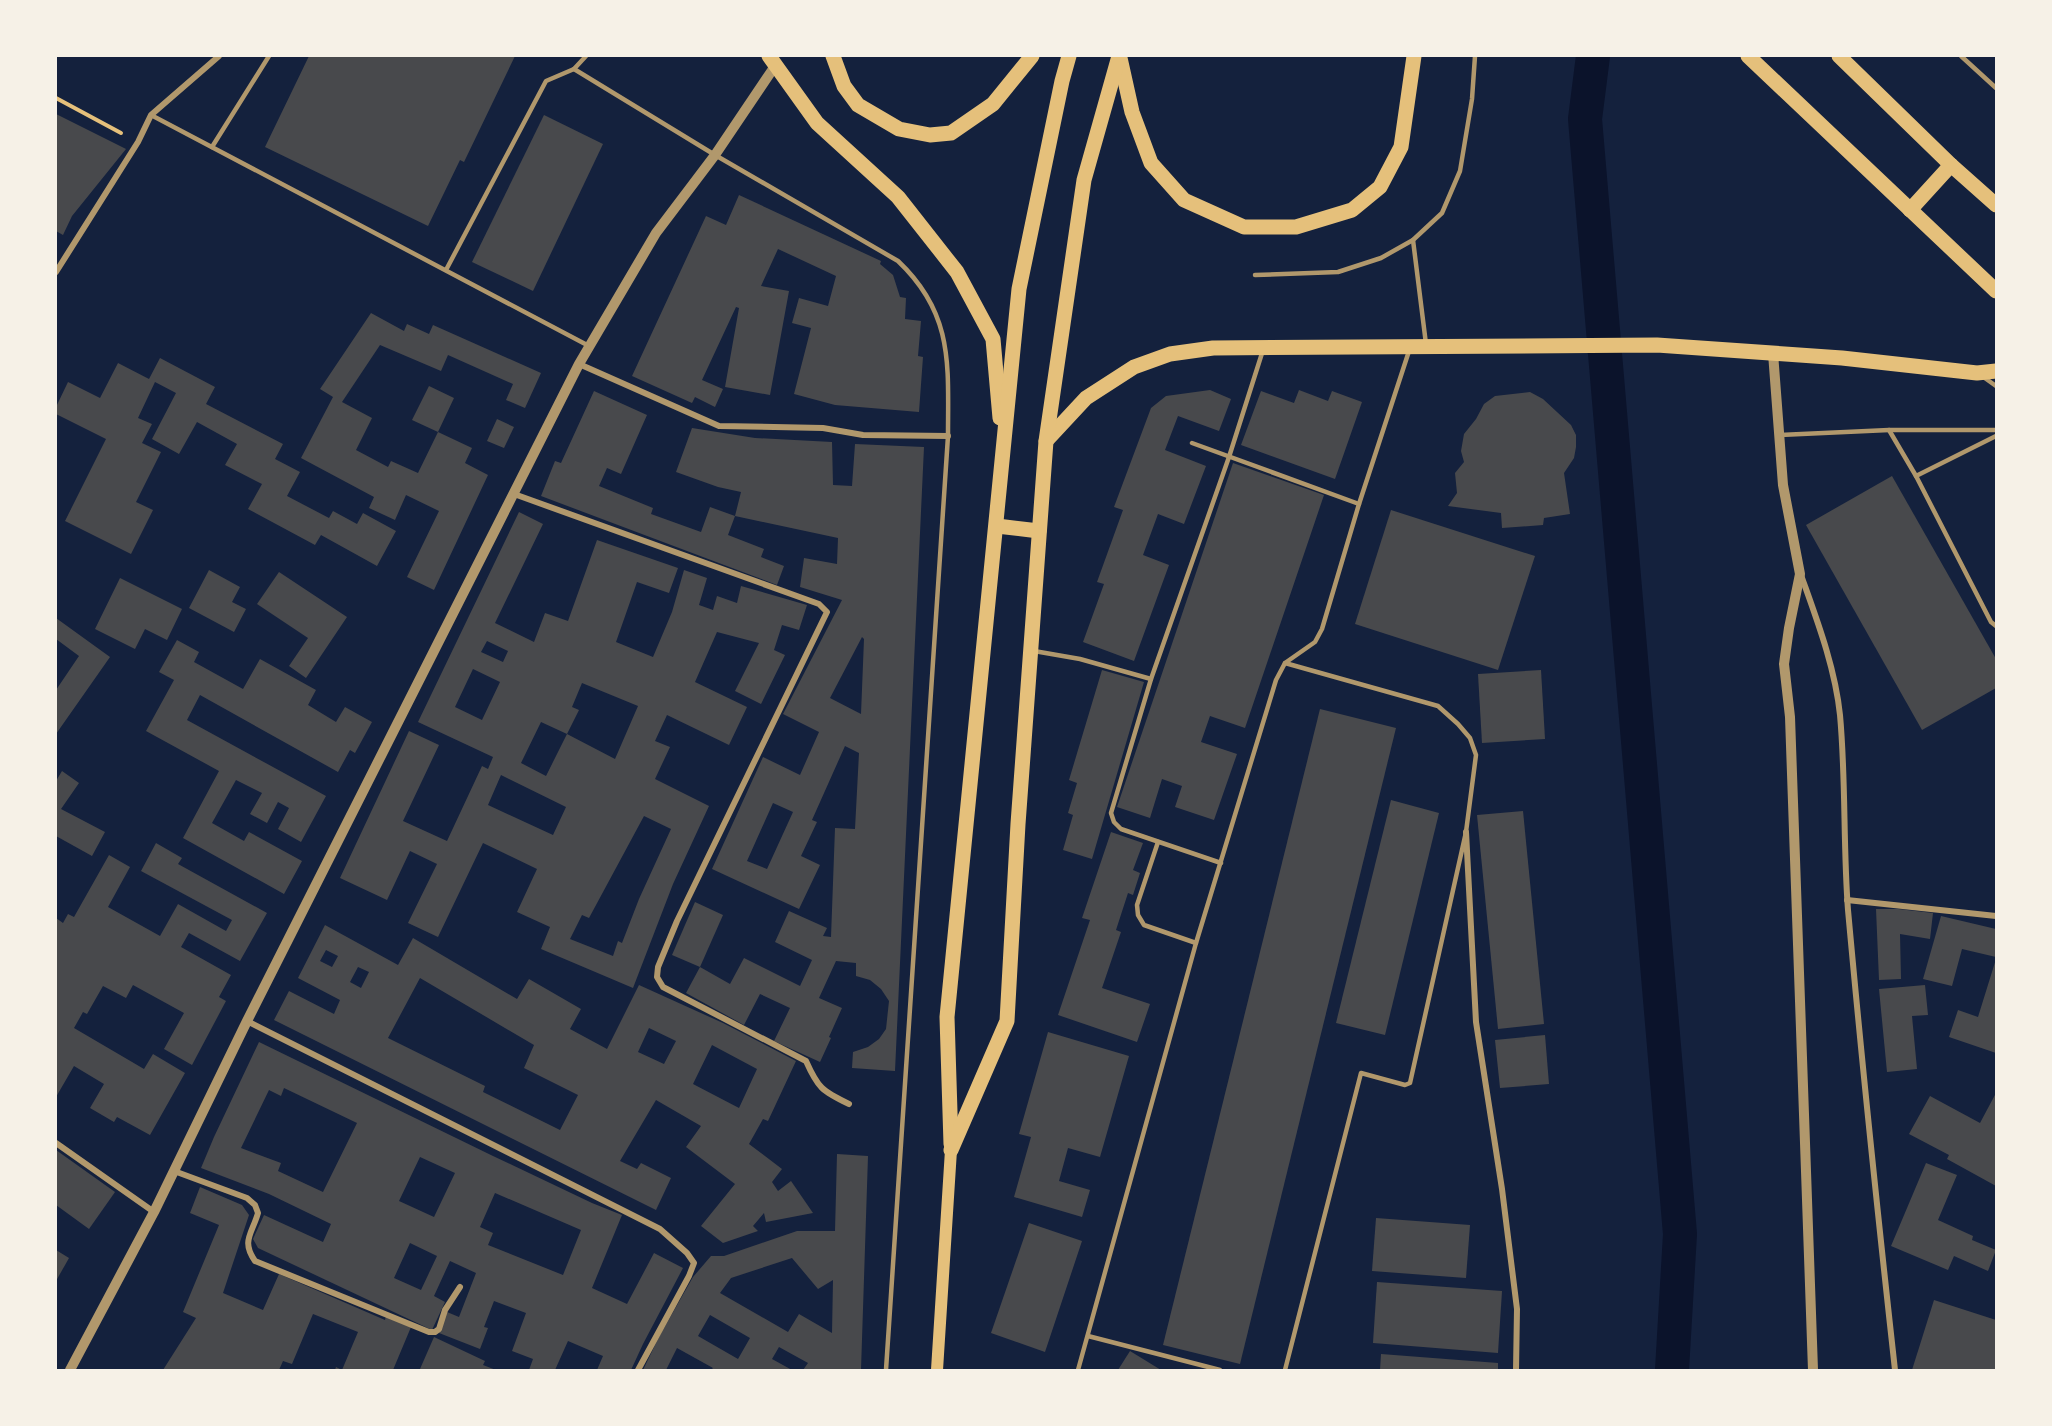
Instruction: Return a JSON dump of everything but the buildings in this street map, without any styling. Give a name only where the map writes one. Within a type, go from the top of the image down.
[{"type":"main road","points":[[832,56],[843,86],[858,105],[899,129],[930,135],[951,133],[993,104],[1032,56]]},
{"type":"main road","points":[[937,1371],[951,1150],[947,1017],[1019,289],[1069,56]]},
{"type":"main road","points":[[1119,56],[1132,112],[1151,163],[1184,200],[1244,227],[1296,227],[1352,210],[1380,187],[1401,147],[1414,56]]},
{"type":"main road","points":[[951,1150],[1007,1021],[1030,650],[1046,441],[1084,180],[1119,56]]},
{"type":"main road","points":[[1748,56],[1996,291]]},
{"type":"main road","points":[[1839,56],[1951,165],[1996,205]]},
{"type":"main road","points":[[772,61],[817,123],[898,197],[957,272],[993,339],[1004,455]]},
{"type":"main road","points":[[1910,210],[1951,165]]},
{"type":"main road","points":[[1046,441],[1086,398],[1134,367],[1170,354],[1213,348],[1658,345],[1842,358],[1977,373],[1996,371]]},
{"type":"main road","points":[[997,526],[1039,531]]},
{"type":"street","points":[[56,272],[138,142],[151,115],[219,56]]},
{"type":"street","points":[[70,1371],[154,1212],[247,1021],[579,364],[656,233],[716,155],[772,61]]},
{"type":"street","points":[[1773,353],[1783,485],[1800,574],[1820,628],[1840,714],[1847,900],[1864,1095],[1895,1371]]},
{"type":"street","points":[[579,364],[719,426],[823,428],[872,435],[948,436]]},
{"type":"street","points":[[514,494],[819,604],[826,612],[677,921],[658,968],[657,977],[663,987],[806,1061],[814,1079],[826,1093],[849,1104]]},
{"type":"street","points":[[1800,574],[1784,664],[1790,717],[1813,1371]]},
{"type":"street","points":[[1466,832],[1476,1022],[1517,1309],[1516,1371]]},
{"type":"street","points":[[1847,900],[1996,916]]},
{"type":"street","points":[[247,1021],[660,1229],[667,1235],[687,1253],[694,1263],[638,1371]]},
{"type":"street","points":[[56,1143],[154,1212]]},
{"type":"street","points":[[174,1171],[247,1198],[255,1205],[258,1213],[247,1241],[249,1252],[255,1261],[429,1332],[439,1329],[445,1310],[460,1287]]},
{"type":"lane","points":[[212,147],[269,56]]},
{"type":"lane","points":[[446,270],[546,81],[574,69],[586,56]]},
{"type":"lane","points":[[1255,275],[1338,272],[1381,258],[1413,240],[1442,213],[1460,171],[1472,99],[1475,56]]},
{"type":"lane","points":[[1961,56],[1996,88]]},
{"type":"lane","points":[[574,69],[898,261],[915,277],[929,298],[944,336],[948,365],[948,436],[886,1371]]},
{"type":"lane","points":[[151,115],[590,346]]},
{"type":"lane","points":[[1413,240],[1427,347]]},
{"type":"lane","points":[[1221,863],[1121,829],[1114,822],[1111,813],[1151,679],[1229,457],[1264,347]]},
{"type":"lane","points":[[1078,1371],[1196,943],[1276,680],[1285,663],[1315,642],[1322,629],[1359,504],[1410,347]]},
{"type":"lane","points":[[1977,373],[1996,386]]},
{"type":"lane","points":[[1889,430],[1916,476],[1991,622],[1996,626]]},
{"type":"lane","points":[[1779,435],[1889,430],[1996,430]]},
{"type":"lane","points":[[1916,476],[1996,436]]},
{"type":"lane","points":[[1192,443],[1359,504]]},
{"type":"lane","points":[[1030,650],[1080,659],[1151,679]]},
{"type":"lane","points":[[1285,663],[1438,706],[1470,738],[1476,755],[1466,832],[1410,1083],[1405,1085],[1361,1074],[1285,1371]]},
{"type":"lane","points":[[1158,842],[1137,905],[1138,915],[1144,925],[1196,943]]},
{"type":"lane","points":[[1088,1336],[1220,1371]]},
{"type":"path","points":[[56,98],[138,142]]},
{"type":"waterway","points":[[1593,56],[1585,119],[1680,1234],[1672,1370]]}]
